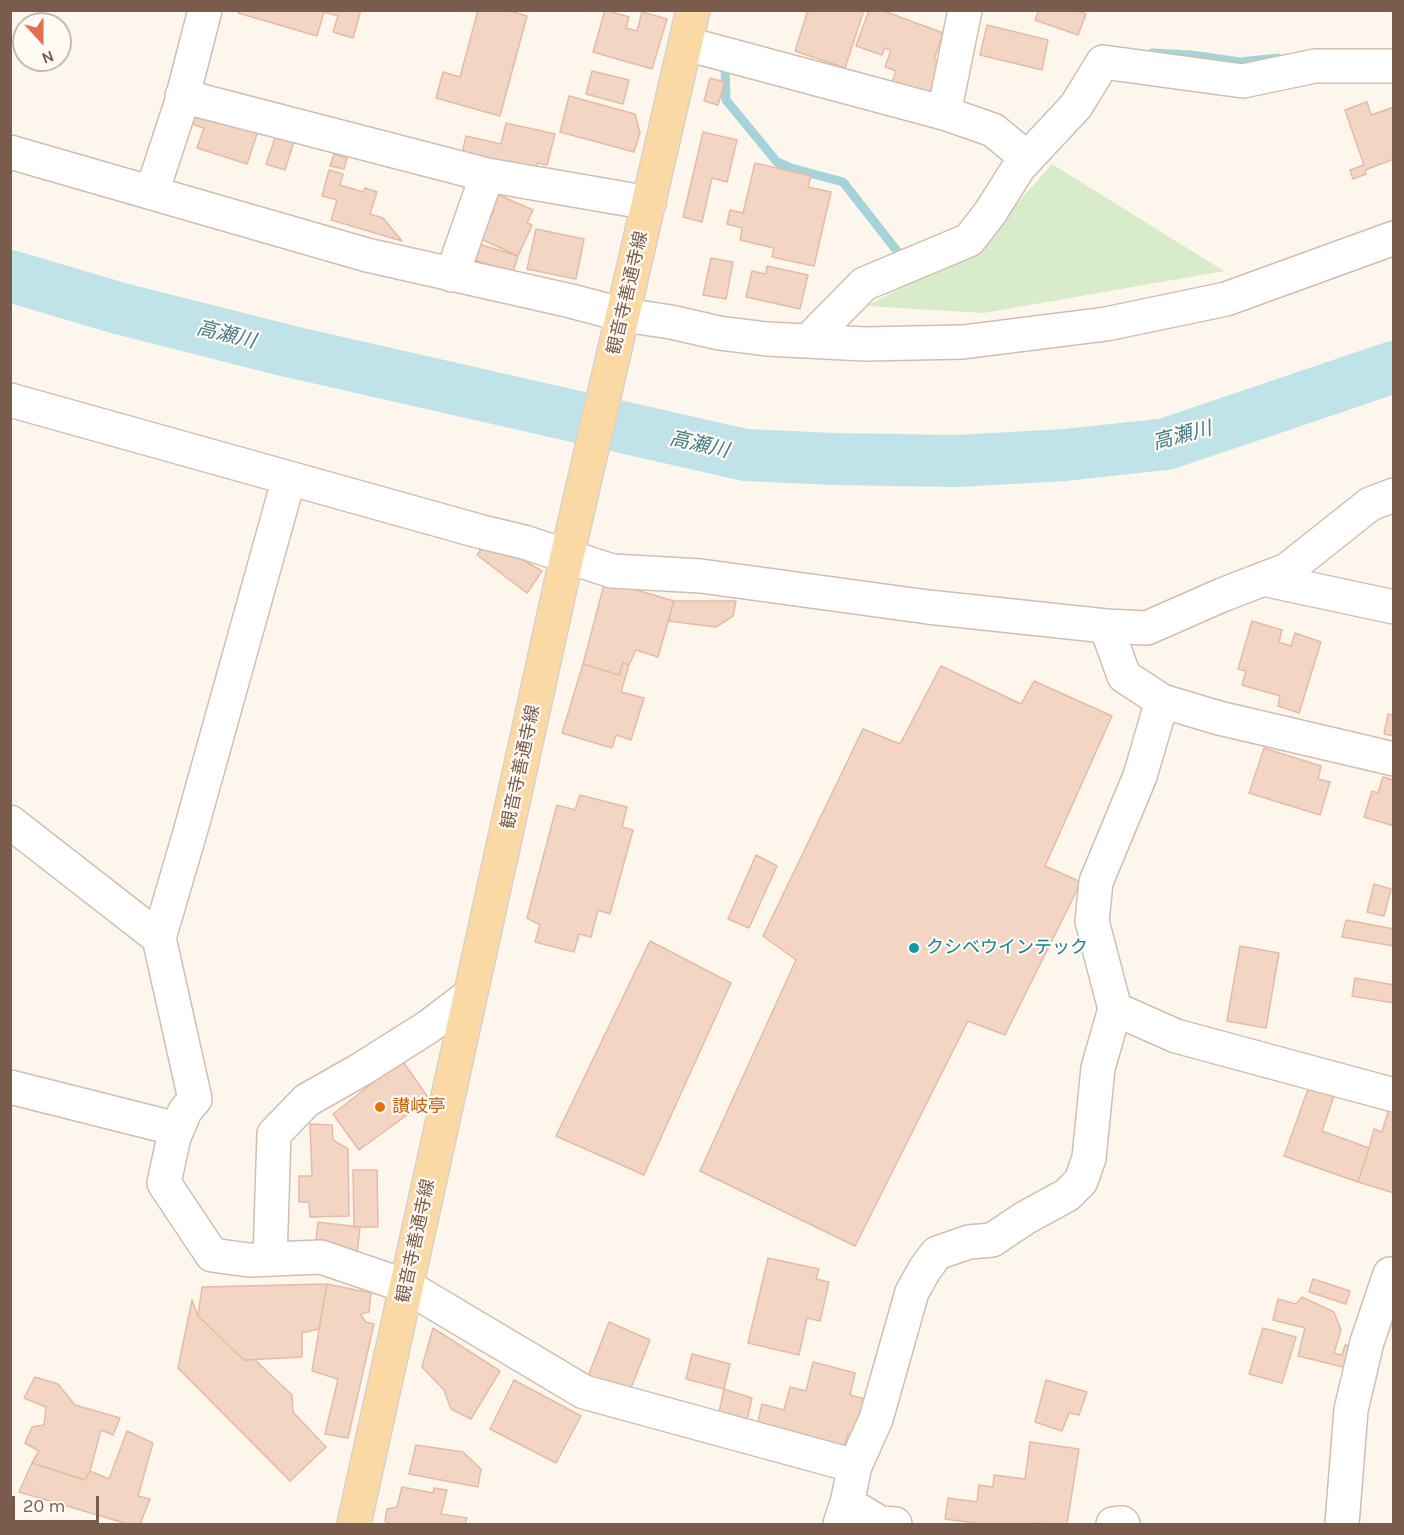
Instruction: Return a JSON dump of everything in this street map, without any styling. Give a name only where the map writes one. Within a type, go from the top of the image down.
[{"type":"main road","name":"観音寺善通寺線","points":[[354,1524],[569,547],[693,10]]},
{"type":"street","points":[[152,192],[182,96],[205,10]]},
{"type":"street","points":[[944,113],[965,10]]},
{"type":"street","points":[[685,47],[702,48],[944,113],[993,130],[1027,159]]},
{"type":"street","points":[[808,341],[864,284],[969,240],[990,213],[1019,166],[1076,106],[1102,62],[1243,81],[1315,66],[1394,66]]},
{"type":"street","points":[[182,96],[487,175],[649,203]]},
{"type":"street","points":[[10,152],[367,255],[624,315],[719,333],[767,339],[865,344],[963,342],[1106,324],[1226,298],[1394,237]]},
{"type":"street","points":[[452,275],[487,175]]},
{"type":"street","points":[[11,401],[482,532],[524,542],[569,547],[612,571],[701,576],[928,607],[1106,626],[1147,628],[1287,570],[1370,504],[1394,495]]},
{"type":"street","points":[[289,478],[159,938],[195,1099],[185,1111],[174,1137],[164,1183],[212,1255],[249,1260],[321,1257],[406,1286],[584,1392],[855,1466]]},
{"type":"street","points":[[1263,579],[1394,607]]},
{"type":"street","points":[[1106,626],[1124,676],[1162,701],[1219,718],[1394,759]]},
{"type":"street","points":[[895,1524],[880,1523],[843,1514],[855,1466],[876,1419],[912,1292],[937,1253],[969,1242],[993,1240],[1067,1195],[1081,1181],[1089,1158],[1098,1068],[1115,1009],[1092,921],[1096,882],[1140,776],[1162,701]]},
{"type":"street","points":[[10,822],[159,938]]},
{"type":"street","points":[[270,1259],[274,1134],[307,1100],[428,1027],[470,995]]},
{"type":"street","points":[[1115,1009],[1176,1036],[1394,1095]]},
{"type":"street","points":[[10,1087],[177,1129]]},
{"type":"street","points":[[1342,1524],[1351,1410],[1367,1342],[1392,1272]]},
{"type":"street","points":[[1113,1524],[1123,1524]]},
{"type":"green space","points":[[1052,164],[1224,271],[984,313],[866,306],[976,250]]},
{"type":"building","points":[[239,10],[361,10],[353,38],[333,32],[338,16],[324,12],[317,36],[238,13]]},
{"type":"building","points":[[478,10],[506,10],[527,16],[500,116],[436,98],[443,72],[460,77]]},
{"type":"building","points":[[605,10],[629,17],[626,28],[637,31],[642,12],[667,19],[652,69],[593,52]]},
{"type":"building","points":[[808,10],[864,10],[845,68],[795,51]]},
{"type":"building","points":[[869,10],[881,10],[943,33],[934,60],[943,63],[932,91],[923,94],[892,82],[896,71],[885,67],[891,50],[885,48],[882,55],[856,46]]},
{"type":"building","points":[[1039,10],[1077,10],[1086,14],[1078,35],[1035,20]]},
{"type":"building","points":[[987,25],[1048,40],[1042,70],[980,55]]},
{"type":"building","points":[[592,71],[629,80],[623,104],[586,94]]},
{"type":"building","points":[[710,78],[725,82],[718,105],[704,101]]},
{"type":"building","points":[[569,96],[635,114],[640,133],[634,152],[560,132]]},
{"type":"building","points":[[1367,102],[1371,115],[1394,107],[1394,159],[1365,170],[1366,174],[1353,179],[1350,170],[1364,165],[1345,110]]},
{"type":"building","points":[[194,107],[259,128],[247,164],[197,148],[204,128],[189,123]]},
{"type":"building","points":[[506,123],[555,134],[547,165],[537,163],[535,175],[461,158],[466,136],[501,144]]},
{"type":"building","points":[[703,132],[737,140],[727,182],[712,178],[702,222],[683,217]]},
{"type":"building","points":[[276,135],[294,141],[285,170],[266,164]]},
{"type":"building","points":[[334,154],[347,158],[344,169],[330,166]]},
{"type":"building","points":[[755,163],[811,176],[808,187],[831,192],[814,266],[772,257],[774,248],[740,240],[742,228],[727,224],[730,210],[743,213]]},
{"type":"building","points":[[329,170],[343,174],[340,185],[363,192],[365,188],[377,192],[370,214],[383,218],[402,241],[331,220],[337,200],[322,196]]},
{"type":"building","points":[[494,193],[533,210],[527,223],[532,225],[518,256],[481,239],[494,210],[488,207]]},
{"type":"building","points":[[536,229],[584,239],[576,279],[527,269]]},
{"type":"building","points":[[479,244],[518,256],[513,272],[474,260]]},
{"type":"building","points":[[711,258],[733,262],[726,299],[703,295]]},
{"type":"building","points":[[767,266],[808,275],[800,309],[746,297],[752,271],[766,274]]},
{"type":"building","points":[[488,540],[542,571],[527,593],[477,555]]},
{"type":"building","points":[[605,581],[674,601],[658,657],[636,650],[629,665],[623,663],[619,675],[583,664]]},
{"type":"building","points":[[674,601],[736,601],[733,616],[716,627],[668,621]]},
{"type":"building","points":[[1252,621],[1282,630],[1279,642],[1291,646],[1295,633],[1321,642],[1299,713],[1278,706],[1280,696],[1242,685],[1246,671],[1238,669]]},
{"type":"building","points":[[623,663],[629,665],[621,692],[644,698],[631,740],[616,735],[612,748],[562,733],[583,664],[619,675]]},
{"type":"building","name":"クシベウインテック","points":[[941,666],[1021,704],[1034,681],[1112,716],[1045,866],[1081,882],[1005,1035],[968,1021],[855,1246],[700,1171],[796,960],[763,936],[863,729],[900,744]]},
{"type":"building","points":[[1388,714],[1394,715],[1394,736],[1384,734]]},
{"type":"building","points":[[1264,748],[1321,766],[1318,779],[1330,782],[1320,815],[1249,793]]},
{"type":"building","points":[[1383,777],[1394,780],[1394,826],[1364,817],[1372,791],[1378,793]]},
{"type":"building","points":[[580,795],[627,807],[622,827],[633,830],[610,914],[598,910],[591,937],[579,934],[574,952],[535,942],[540,925],[527,918],[557,805],[575,810]]},
{"type":"building","points":[[756,855],[777,866],[749,928],[728,919]]},
{"type":"building","points":[[1374,884],[1391,889],[1384,916],[1367,912]]},
{"type":"building","points":[[1346,920],[1394,929],[1394,946],[1342,937]]},
{"type":"building","points":[[650,941],[731,983],[644,1175],[556,1136]]},
{"type":"building","points":[[1240,946],[1279,953],[1266,1028],[1227,1021]]},
{"type":"building","points":[[1355,978],[1394,985],[1394,1003],[1352,996]]},
{"type":"building","name":"讃岐亭","points":[[402,1060],[429,1099],[359,1150],[333,1114]]},
{"type":"building","points":[[1311,1081],[1336,1090],[1322,1131],[1369,1148],[1358,1182],[1284,1156]]},
{"type":"building","points":[[1390,1105],[1394,1106],[1394,1193],[1358,1182],[1374,1129],[1382,1132]]},
{"type":"building","points":[[310,1124],[332,1125],[333,1140],[348,1149],[349,1216],[310,1217],[309,1202],[299,1202],[299,1176],[312,1176]]},
{"type":"building","points":[[353,1170],[377,1170],[378,1227],[354,1227]]},
{"type":"building","points":[[318,1222],[360,1227],[357,1254],[315,1250]]},
{"type":"building","points":[[768,1258],[819,1269],[816,1279],[829,1282],[820,1321],[807,1318],[799,1355],[748,1343]]},
{"type":"building","points":[[1313,1279],[1350,1291],[1346,1304],[1309,1292]]},
{"type":"building","points":[[327,1284],[371,1293],[369,1312],[360,1314],[366,1322],[374,1324],[348,1438],[325,1434],[338,1379],[312,1371]]},
{"type":"building","points":[[327,1284],[319,1329],[302,1333],[302,1357],[244,1360],[198,1316],[202,1287]]},
{"type":"building","points":[[1302,1297],[1334,1312],[1341,1330],[1334,1353],[1342,1355],[1345,1345],[1353,1347],[1347,1368],[1298,1356],[1305,1328],[1273,1320],[1278,1299],[1296,1304]]},
{"type":"building","points":[[192,1300],[198,1316],[244,1360],[255,1360],[292,1395],[293,1412],[326,1447],[290,1481],[178,1368]]},
{"type":"building","points":[[609,1322],[650,1340],[629,1393],[587,1379]]},
{"type":"building","points":[[433,1328],[500,1371],[471,1419],[451,1409],[444,1390],[422,1367]]},
{"type":"building","points":[[1263,1328],[1296,1337],[1282,1383],[1249,1374]]},
{"type":"building","points":[[692,1354],[730,1364],[724,1389],[686,1379]]},
{"type":"building","points":[[813,1362],[855,1373],[850,1395],[869,1400],[859,1437],[848,1434],[842,1456],[755,1434],[762,1404],[784,1410],[790,1387],[806,1391]]},
{"type":"building","points":[[35,1377],[58,1384],[75,1405],[120,1418],[113,1435],[101,1430],[90,1471],[85,1480],[32,1463],[39,1451],[25,1443],[32,1427],[44,1425],[46,1407],[24,1398]]},
{"type":"building","points":[[514,1380],[581,1416],[556,1463],[490,1429]]},
{"type":"building","points":[[1046,1380],[1087,1392],[1079,1415],[1069,1413],[1062,1431],[1035,1422]]},
{"type":"building","points":[[724,1389],[752,1398],[746,1424],[718,1417]]},
{"type":"building","points":[[127,1431],[153,1443],[138,1496],[150,1499],[140,1524],[128,1524],[19,1492],[32,1463],[85,1480],[90,1471],[109,1479]]},
{"type":"building","points":[[1030,1442],[1079,1449],[1067,1524],[982,1524],[945,1519],[948,1498],[977,1502],[979,1485],[993,1487],[994,1475],[1025,1479]]},
{"type":"building","points":[[416,1445],[463,1452],[481,1469],[478,1487],[409,1474]]},
{"type":"building","points":[[402,1487],[433,1493],[434,1488],[447,1490],[441,1514],[467,1518],[465,1524],[390,1524],[385,1521],[387,1509],[397,1507]]},
{"type":"waterway","points":[[1152,53],[1191,55],[1240,62],[1278,58]]},
{"type":"waterway","points":[[725,68],[726,100],[777,162],[843,182],[901,256],[908,253]]},
{"type":"waterway","name":"高瀬川","points":[[10,276],[118,308],[288,351],[745,455],[957,461],[1065,455],[1166,444],[1394,367]]},
{"type":"place","name":"クシベウインテック","points":[[914,948]]},
{"type":"place","name":"讃岐亭","points":[[380,1107]]}]
